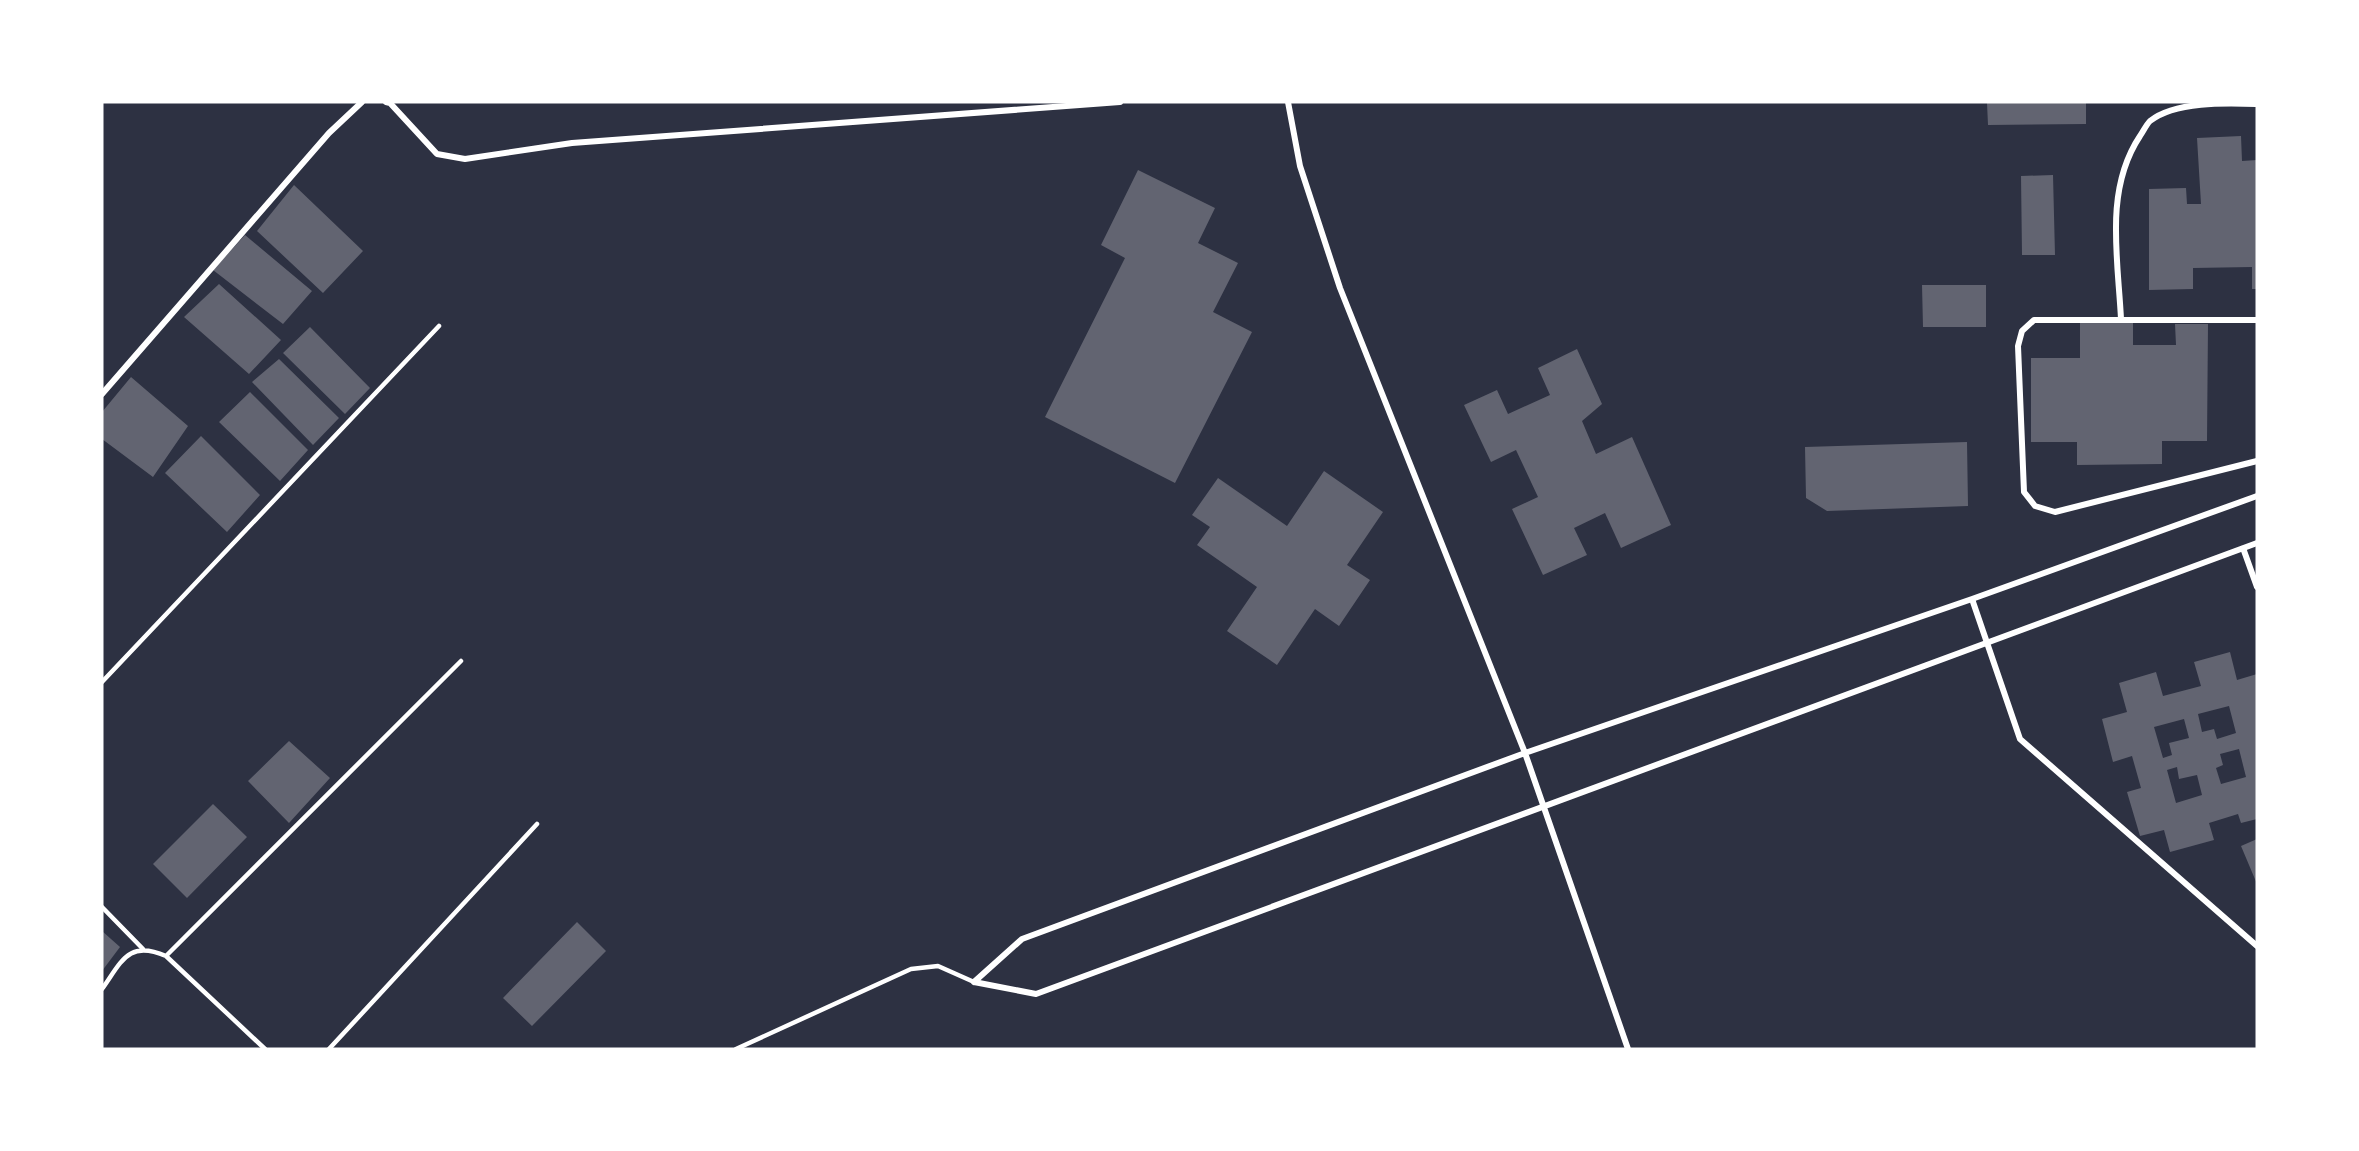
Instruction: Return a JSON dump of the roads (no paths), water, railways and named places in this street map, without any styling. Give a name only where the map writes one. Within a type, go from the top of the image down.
[{"type":"street","points":[[102,394],[329,133],[362,102]]},
{"type":"street","points":[[386,102],[390,102],[437,154],[465,159],[572,143],[1120,102]]},
{"type":"street","points":[[1288,102],[1300,166],[1340,288],[1525,753],[1628,1049]]},
{"type":"street","points":[[2121,319],[2116,209],[2122,171],[2130,151],[2150,122],[2175,110],[2207,103],[2257,104]]},
{"type":"street","points":[[2257,320],[2034,320],[2022,331],[2018,346],[2024,492],[2035,506],[2055,512],[2257,461]]},
{"type":"street","points":[[974,982],[1022,939],[1525,753],[1972,599],[2257,496]]},
{"type":"street","points":[[974,982],[1036,994],[2257,543]]},
{"type":"street","points":[[2243,548],[2257,587]]},
{"type":"street","points":[[1972,599],[2020,739],[2257,946]]},
{"type":"lane","points":[[102,682],[439,326]]},
{"type":"lane","points":[[166,956],[460,661]]},
{"type":"lane","points":[[329,1049],[537,824]]},
{"type":"lane","points":[[102,907],[142,949],[166,956],[265,1049]]},
{"type":"lane","points":[[102,988],[125,957],[142,949]]},
{"type":"lane","points":[[736,1049],[911,969],[938,966],[974,982]]}]
